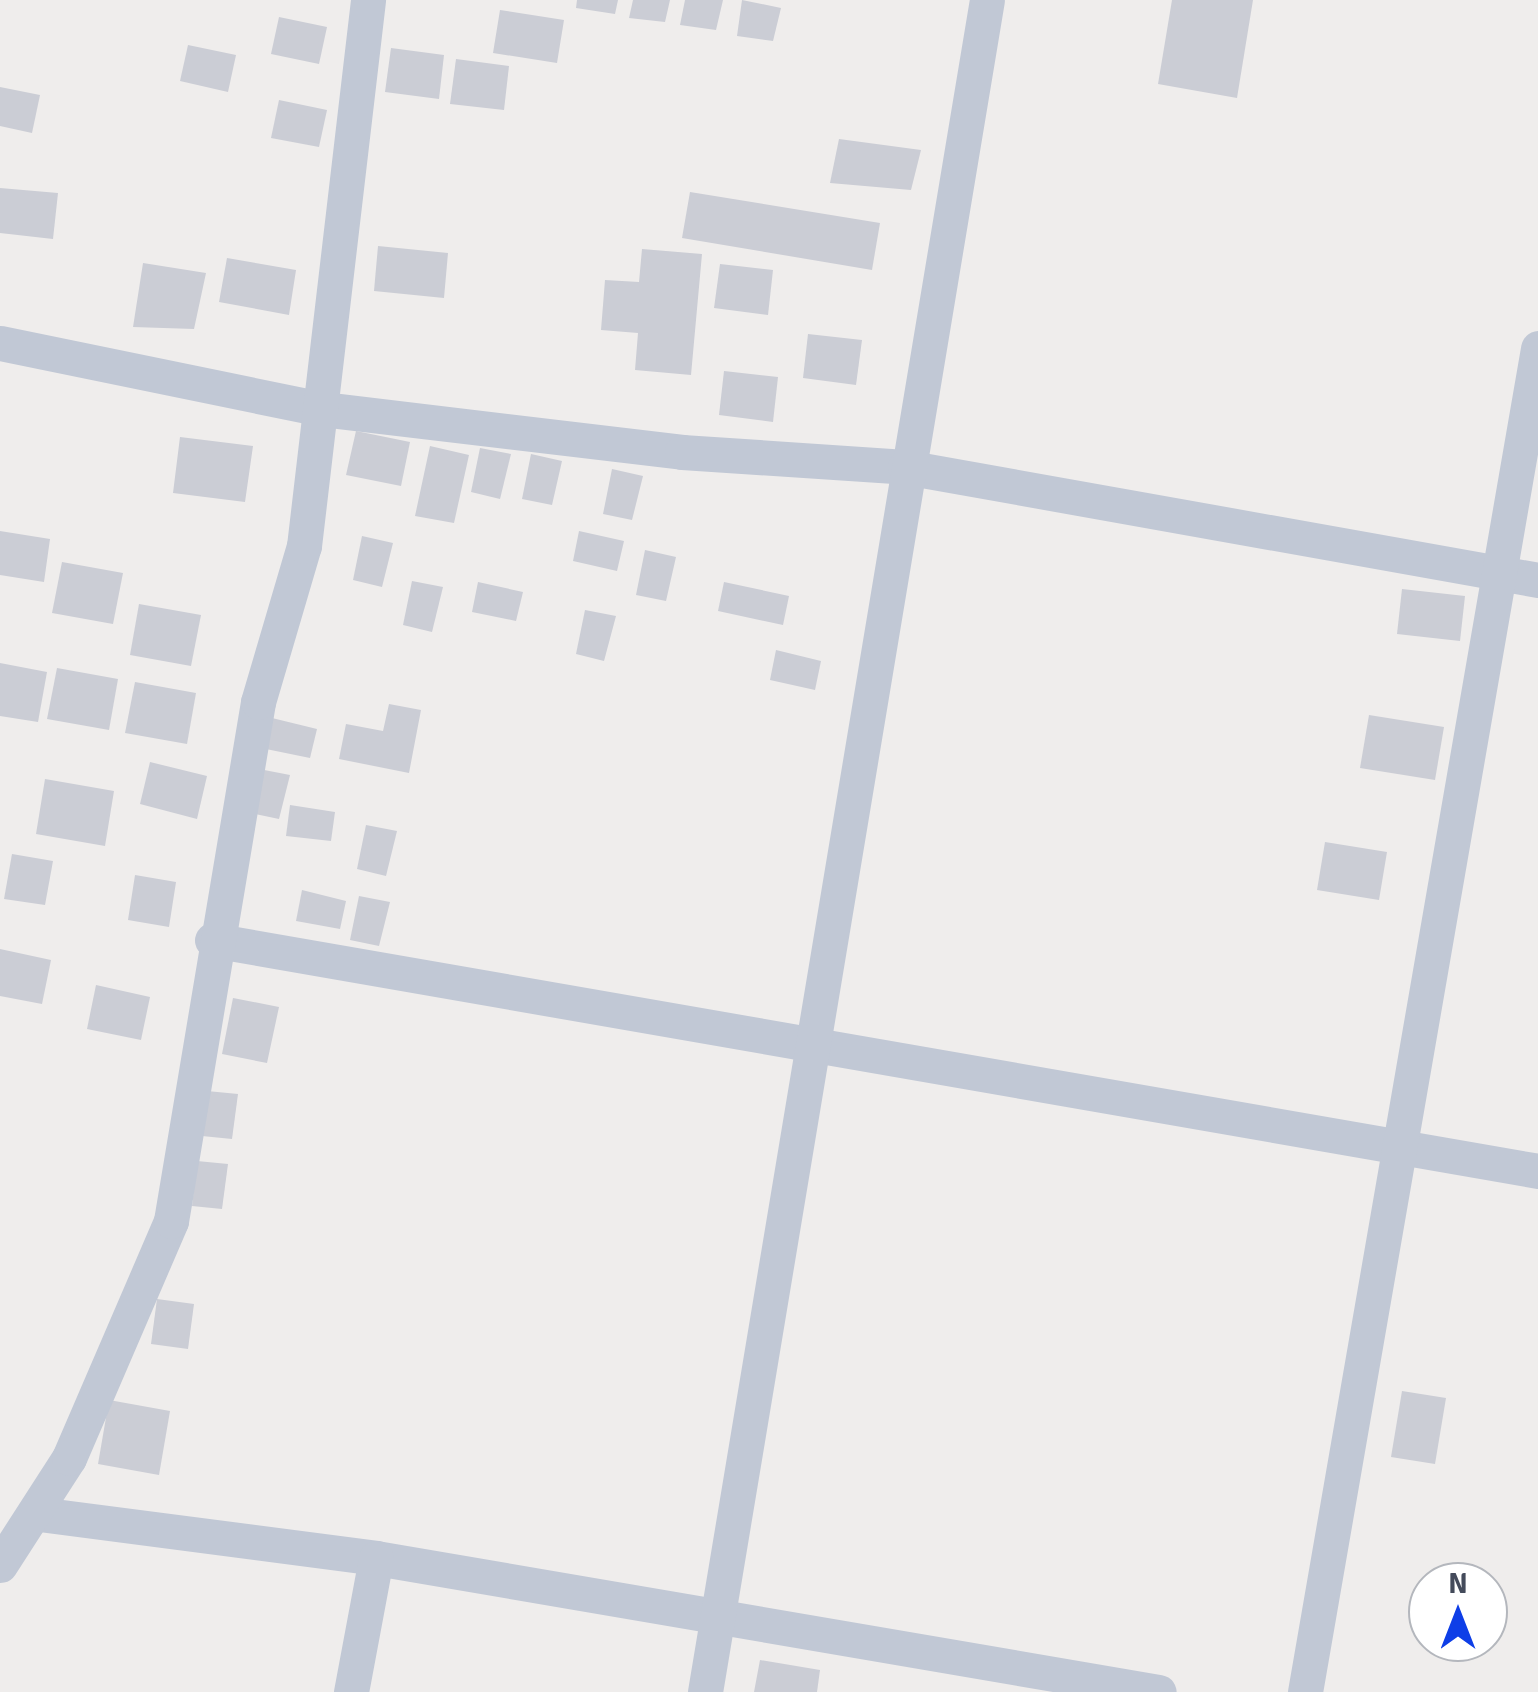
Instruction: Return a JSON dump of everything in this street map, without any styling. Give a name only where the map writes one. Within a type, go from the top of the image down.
[{"type":"street","points":[[0,1565],[39,1514],[171,1221],[212,940],[258,702],[304,546],[368,0]]},
{"type":"street","points":[[706,1692],[807,1047],[987,0]]},
{"type":"street","points":[[0,343],[322,409],[682,452],[906,466],[1538,580]]},
{"type":"street","points":[[1304,1692],[1538,348]]},
{"type":"street","points":[[212,940],[1538,1172]]},
{"type":"street","points":[[39,1514],[376,1558],[1160,1692]]},
{"type":"street","points":[[352,1692],[376,1558]]},
{"type":"building","points":[[577,0],[618,0],[615,14],[576,8]]},
{"type":"building","points":[[633,0],[670,0],[665,22],[629,18]]},
{"type":"building","points":[[685,0],[723,0],[716,30],[680,25]]},
{"type":"building","points":[[742,0],[781,8],[773,41],[737,36]]},
{"type":"building","points":[[1172,0],[1253,0],[1237,98],[1158,84]]},
{"type":"building","points":[[500,10],[564,20],[557,63],[493,53]]},
{"type":"building","points":[[279,17],[327,27],[319,64],[271,54]]},
{"type":"building","points":[[188,45],[236,55],[228,92],[180,81]]},
{"type":"building","points":[[391,48],[444,55],[439,99],[385,92]]},
{"type":"building","points":[[456,59],[509,66],[504,110],[450,104]]},
{"type":"building","points":[[0,87],[40,95],[32,133],[0,126]]},
{"type":"building","points":[[279,100],[327,110],[319,147],[271,138]]},
{"type":"building","points":[[839,139],[921,150],[911,190],[830,183]]},
{"type":"building","points":[[0,188],[58,193],[53,239],[0,233]]},
{"type":"building","points":[[690,192],[880,223],[872,270],[682,238]]},
{"type":"building","points":[[378,246],[448,253],[444,298],[374,291]]},
{"type":"building","points":[[642,249],[702,254],[691,375],[635,370],[638,333],[601,330],[605,280],[639,282]]},
{"type":"building","points":[[227,258],[296,270],[289,315],[219,302]]},
{"type":"building","points":[[143,263],[206,273],[194,329],[133,327]]},
{"type":"building","points":[[720,264],[773,270],[768,315],[714,308]]},
{"type":"building","points":[[808,334],[862,340],[856,385],[803,378]]},
{"type":"building","points":[[724,371],[778,377],[773,422],[719,415]]},
{"type":"building","points":[[356,431],[410,442],[401,486],[346,475]]},
{"type":"building","points":[[180,437],[253,446],[245,502],[173,493]]},
{"type":"building","points":[[430,446],[469,455],[454,523],[415,516]]},
{"type":"building","points":[[480,448],[511,454],[500,499],[471,492]]},
{"type":"building","points":[[531,454],[562,461],[552,505],[522,499]]},
{"type":"building","points":[[612,469],[643,476],[632,520],[603,514]]},
{"type":"building","points":[[0,531],[50,539],[44,582],[0,575]]},
{"type":"building","points":[[579,531],[624,541],[617,571],[573,561]]},
{"type":"building","points":[[362,536],[393,543],[382,587],[353,580]]},
{"type":"building","points":[[645,550],[676,557],[666,601],[636,595]]},
{"type":"building","points":[[62,562],[123,573],[113,624],[52,613]]},
{"type":"building","points":[[412,581],[443,587],[432,632],[403,625]]},
{"type":"building","points":[[478,582],[523,592],[516,621],[472,612]]},
{"type":"building","points":[[724,582],[789,596],[783,625],[718,611]]},
{"type":"building","points":[[1402,589],[1465,596],[1460,641],[1397,634]]},
{"type":"building","points":[[139,604],[201,615],[191,666],[130,655]]},
{"type":"building","points":[[585,610],[616,616],[604,661],[576,654]]},
{"type":"building","points":[[776,650],[821,661],[815,690],[770,680]]},
{"type":"building","points":[[0,663],[47,672],[38,722],[0,716]]},
{"type":"building","points":[[57,668],[118,679],[109,730],[47,719]]},
{"type":"building","points":[[135,682],[196,693],[187,744],[125,733]]},
{"type":"building","points":[[389,704],[421,710],[409,773],[339,759],[346,724],[383,731]]},
{"type":"building","points":[[1369,715],[1444,727],[1435,780],[1360,768]]},
{"type":"building","points":[[272,718],[317,729],[310,758],[266,749]]},
{"type":"building","points":[[150,762],[207,776],[197,819],[140,804]]},
{"type":"building","points":[[259,769],[290,775],[279,819],[250,813]]},
{"type":"building","points":[[45,779],[114,791],[105,846],[36,834]]},
{"type":"building","points":[[290,805],[335,812],[331,841],[286,836]]},
{"type":"building","points":[[366,825],[397,831],[386,876],[357,869]]},
{"type":"building","points":[[1325,842],[1387,852],[1379,900],[1317,890]]},
{"type":"building","points":[[12,854],[53,861],[45,905],[4,899]]},
{"type":"building","points":[[135,875],[176,882],[169,927],[128,920]]},
{"type":"building","points":[[302,890],[346,901],[340,929],[296,921]]},
{"type":"building","points":[[359,896],[390,902],[379,946],[350,940]]},
{"type":"building","points":[[0,949],[51,960],[42,1004],[0,996]]},
{"type":"building","points":[[96,985],[150,997],[141,1040],[87,1029]]},
{"type":"building","points":[[233,998],[279,1007],[267,1063],[222,1054]]},
{"type":"building","points":[[207,1091],[238,1094],[232,1139],[202,1136]]},
{"type":"building","points":[[197,1161],[228,1164],[222,1209],[192,1206]]},
{"type":"building","points":[[157,1299],[194,1304],[188,1349],[151,1344]]},
{"type":"building","points":[[1402,1391],[1446,1398],[1435,1464],[1391,1457]]},
{"type":"building","points":[[109,1400],[170,1411],[159,1475],[98,1464]]},
{"type":"building","points":[[760,1660],[820,1670],[817,1692],[754,1692]]}]
